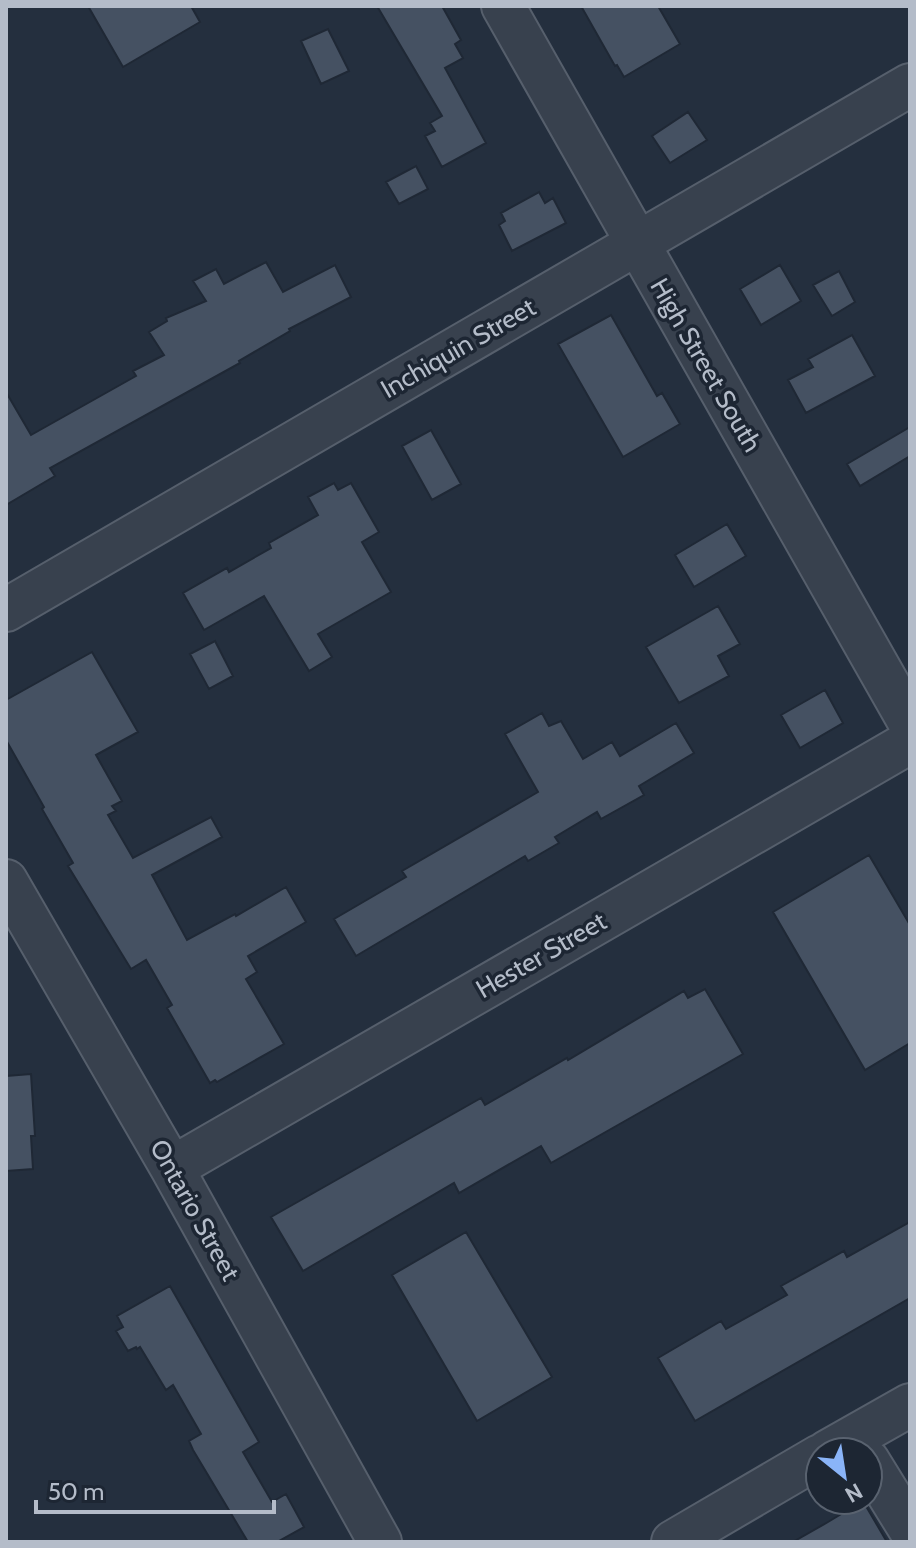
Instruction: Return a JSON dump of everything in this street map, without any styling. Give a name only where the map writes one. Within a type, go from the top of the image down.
[{"type":"street","name":"High Street South","points":[[503,6],[910,723]]},
{"type":"street","name":"Inchiquin Street","points":[[6,610],[910,85]]},
{"type":"street","name":"Hester Street","points":[[172,1168],[910,742]]},
{"type":"street","name":"Ontario Street","points":[[6,881],[172,1168],[380,1542]]},
{"type":"street","points":[[868,1436],[910,1405]]},
{"type":"street","points":[[673,1542],[804,1474]]},
{"type":"street","points":[[884,1498],[910,1529]]},
{"type":"building","points":[[88,6],[191,6],[200,22],[123,67]]},
{"type":"building","points":[[377,6],[442,6],[461,40],[455,44],[463,58],[445,68],[486,143],[442,167],[425,136],[435,131],[430,123],[442,116]]},
{"type":"building","points":[[581,6],[658,6],[680,44],[624,77]]},
{"type":"building","points":[[328,29],[349,71],[321,84],[301,41]]},
{"type":"building","points":[[688,112],[707,140],[670,163],[652,136]]},
{"type":"building","points":[[416,166],[428,189],[399,204],[386,182]]},
{"type":"building","points":[[539,192],[545,203],[553,198],[566,223],[512,251],[499,225],[505,221],[501,213]]},
{"type":"building","points":[[266,262],[283,292],[335,265],[351,297],[289,329],[240,363],[50,468],[55,476],[6,505],[6,392],[31,435],[136,376],[133,371],[164,355],[149,332],[167,321],[166,318],[206,301],[193,281],[216,269],[224,284]]},
{"type":"building","points":[[780,265],[801,301],[761,325],[740,289]]},
{"type":"building","points":[[839,271],[855,302],[832,316],[813,285]]},
{"type":"building","points":[[611,315],[657,396],[662,393],[680,424],[623,457],[558,344]]},
{"type":"building","points":[[852,335],[875,376],[806,413],[788,380],[813,367],[808,359]]},
{"type":"building","points":[[910,427],[910,456],[860,486],[847,464]]},
{"type":"building","points":[[431,430],[461,484],[432,500],[402,446]]},
{"type":"building","points":[[334,483],[338,490],[351,483],[379,532],[362,542],[391,592],[318,634],[332,657],[309,671],[264,596],[204,630],[183,593],[271,548],[269,543],[318,515],[308,497]]},
{"type":"building","points":[[727,524],[746,556],[694,587],[675,555]]},
{"type":"building","points":[[718,606],[740,644],[718,656],[729,676],[679,703],[646,647]]},
{"type":"building","points":[[215,641],[233,676],[209,689],[190,654]]},
{"type":"building","points":[[92,652],[138,732],[96,755],[122,801],[112,806],[116,811],[108,815],[133,858],[211,817],[222,837],[152,875],[187,940],[286,887],[306,922],[248,956],[257,972],[246,979],[284,1044],[217,1082],[210,1083],[167,1008],[172,1005],[146,960],[131,969],[68,866],[73,863],[6,740],[6,700]]},
{"type":"building","points":[[825,690],[843,723],[800,748],[781,715]]},
{"type":"building","points":[[542,713],[549,726],[561,721],[583,759],[612,742],[620,756],[676,723],[694,753],[639,786],[644,795],[601,819],[597,812],[555,837],[559,843],[528,861],[525,856],[356,956],[334,919],[406,877],[402,871],[538,792],[505,734]]},
{"type":"building","points":[[869,855],[910,925],[910,1043],[865,1070],[773,912]]},
{"type":"building","points":[[705,989],[743,1054],[551,1163],[541,1146],[459,1193],[454,1183],[303,1271],[271,1217],[481,1098],[485,1105],[568,1060],[684,991],[688,998]]},
{"type":"building","points":[[31,1074],[35,1136],[31,1136],[33,1169],[6,1171],[6,1076]]},
{"type":"building","points":[[910,1222],[910,1298],[695,1421],[658,1358],[721,1321],[726,1329],[787,1295],[781,1286],[844,1251],[847,1257]]},
{"type":"building","points":[[466,1232],[552,1377],[477,1421],[392,1275]]},
{"type":"building","points":[[170,1286],[259,1442],[243,1452],[272,1502],[286,1494],[304,1527],[277,1542],[248,1542],[193,1450],[189,1441],[201,1434],[173,1385],[166,1390],[140,1347],[128,1351],[116,1331],[123,1327],[117,1316]]},
{"type":"building","points":[[838,1516],[872,1516],[887,1542],[793,1542]]}]
